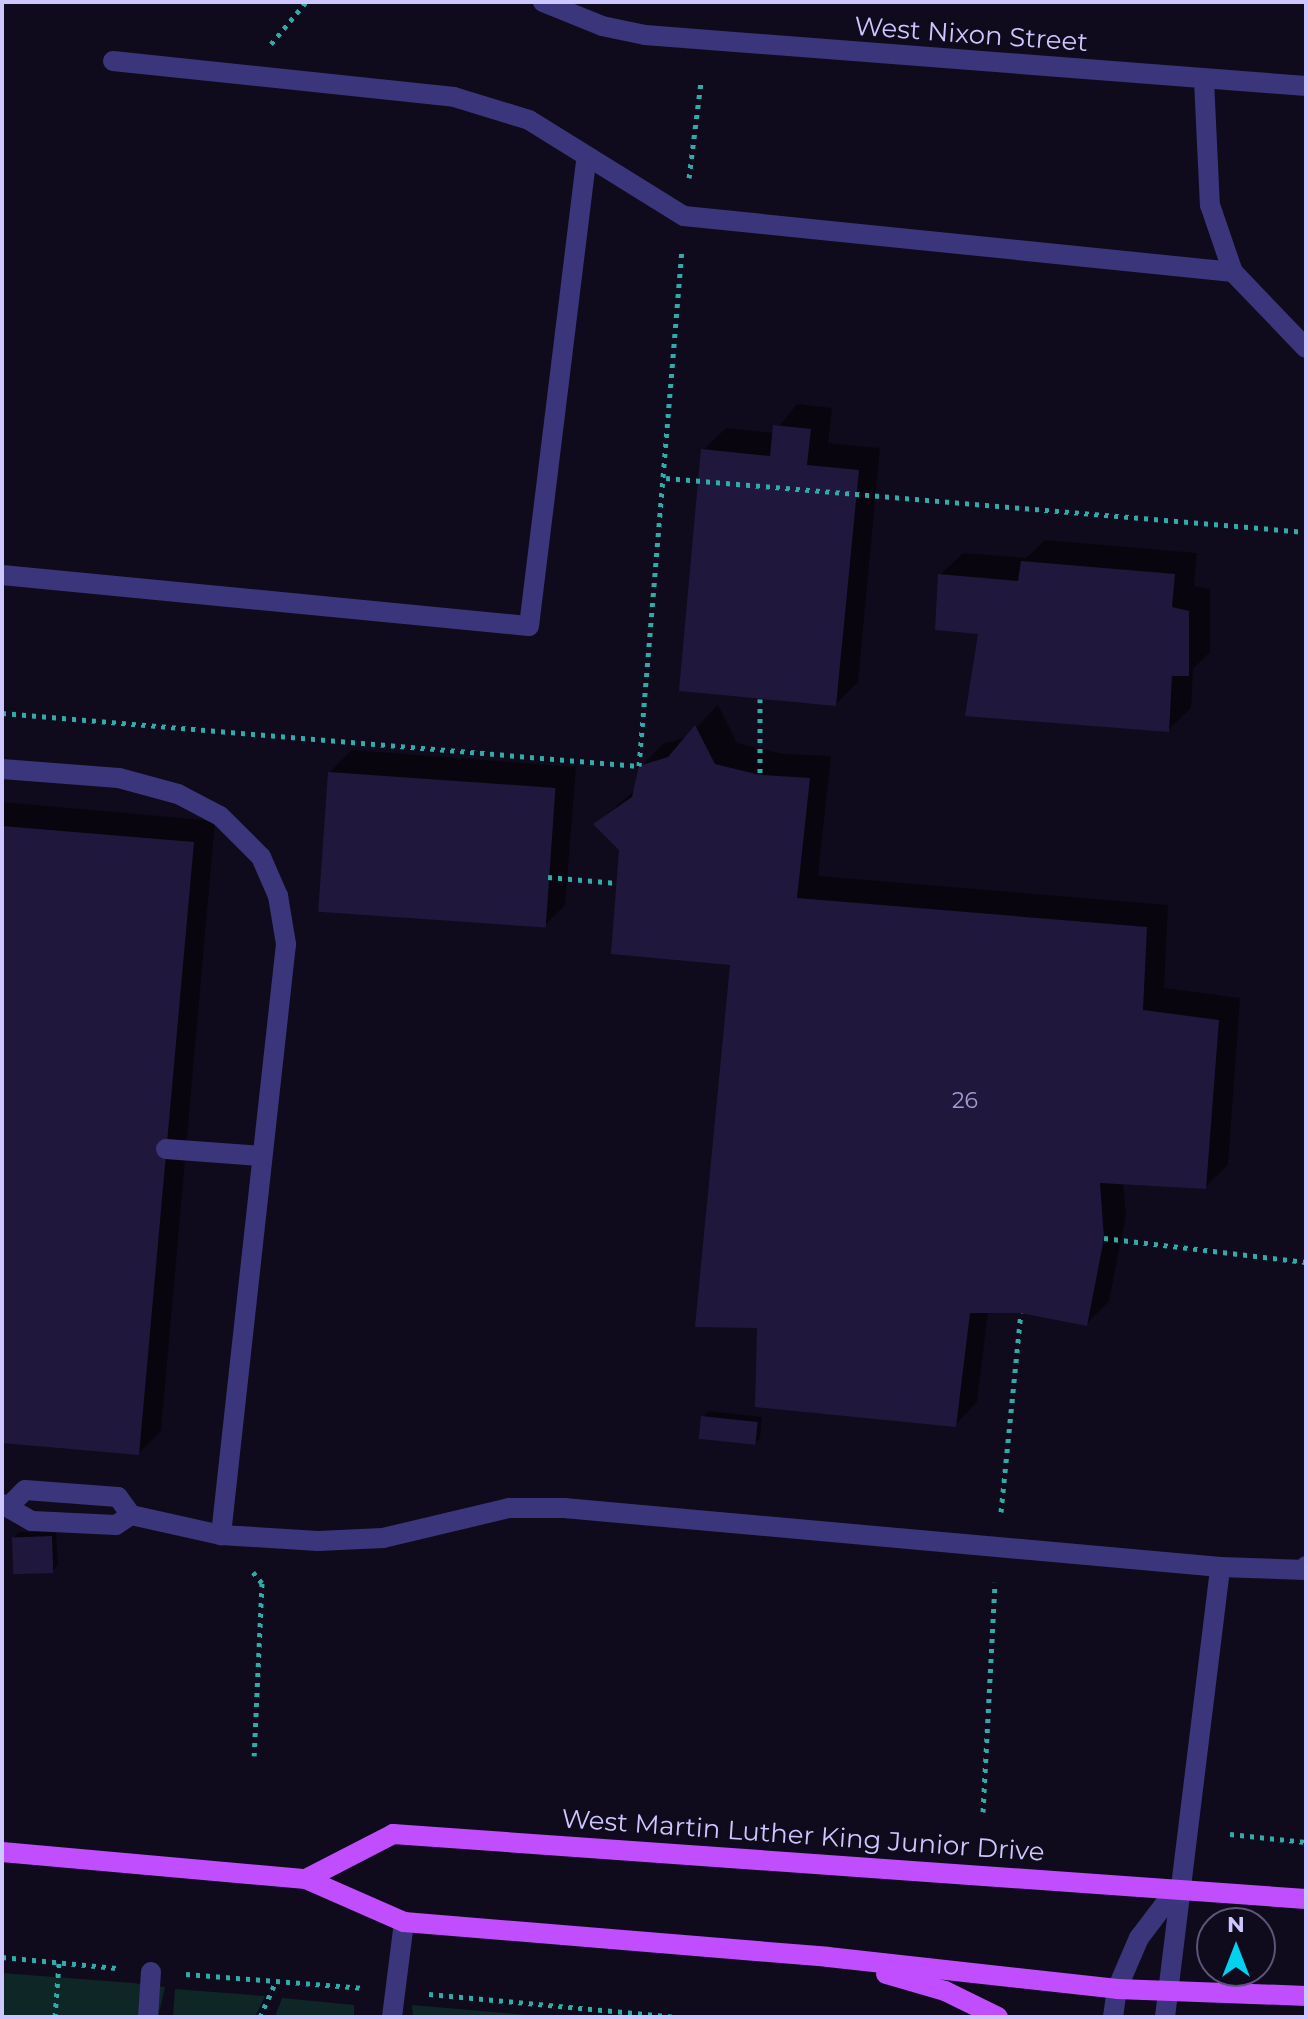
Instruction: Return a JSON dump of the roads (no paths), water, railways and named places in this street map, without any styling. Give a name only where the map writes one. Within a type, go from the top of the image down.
[{"type":"main road","name":"West Martin Luther King Junior Drive","points":[[306,1879],[393,1834],[1306,1899]]},
{"type":"main road","points":[[2,1852],[306,1879],[404,1922],[828,1957],[1117,1989],[1306,1996]]},
{"type":"main road","points":[[828,1957],[945,1991],[998,2017]]},
{"type":"street","name":"West Nixon Street","points":[[543,2],[602,26],[645,35],[1306,86]]},
{"type":"street","points":[[113,61],[454,97],[529,120],[586,160],[684,216],[1233,272]]},
{"type":"street","points":[[1204,80],[1210,205],[1233,272],[1306,348]]},
{"type":"street","points":[[2,575],[529,626],[586,160]]},
{"type":"street","points":[[2,769],[119,778],[178,794],[220,816],[261,857],[278,896],[286,944],[221,1535]]},
{"type":"street","points":[[166,1149],[262,1156]]},
{"type":"street","points":[[131,1515],[116,1525],[32,1521],[6,1504],[25,1490],[118,1497],[131,1515],[221,1535],[318,1541],[383,1538],[509,1508],[564,1508],[1220,1567],[1306,1570],[1306,1566]]},
{"type":"street","points":[[1165,2017],[1177,1888],[1220,1567]]},
{"type":"street","points":[[1113,2017],[1117,1989],[1139,1938],[1177,1888]]},
{"type":"street","points":[[392,2017],[392,1991],[404,1922]]},
{"type":"street","points":[[148,2017],[151,1972]]}]
